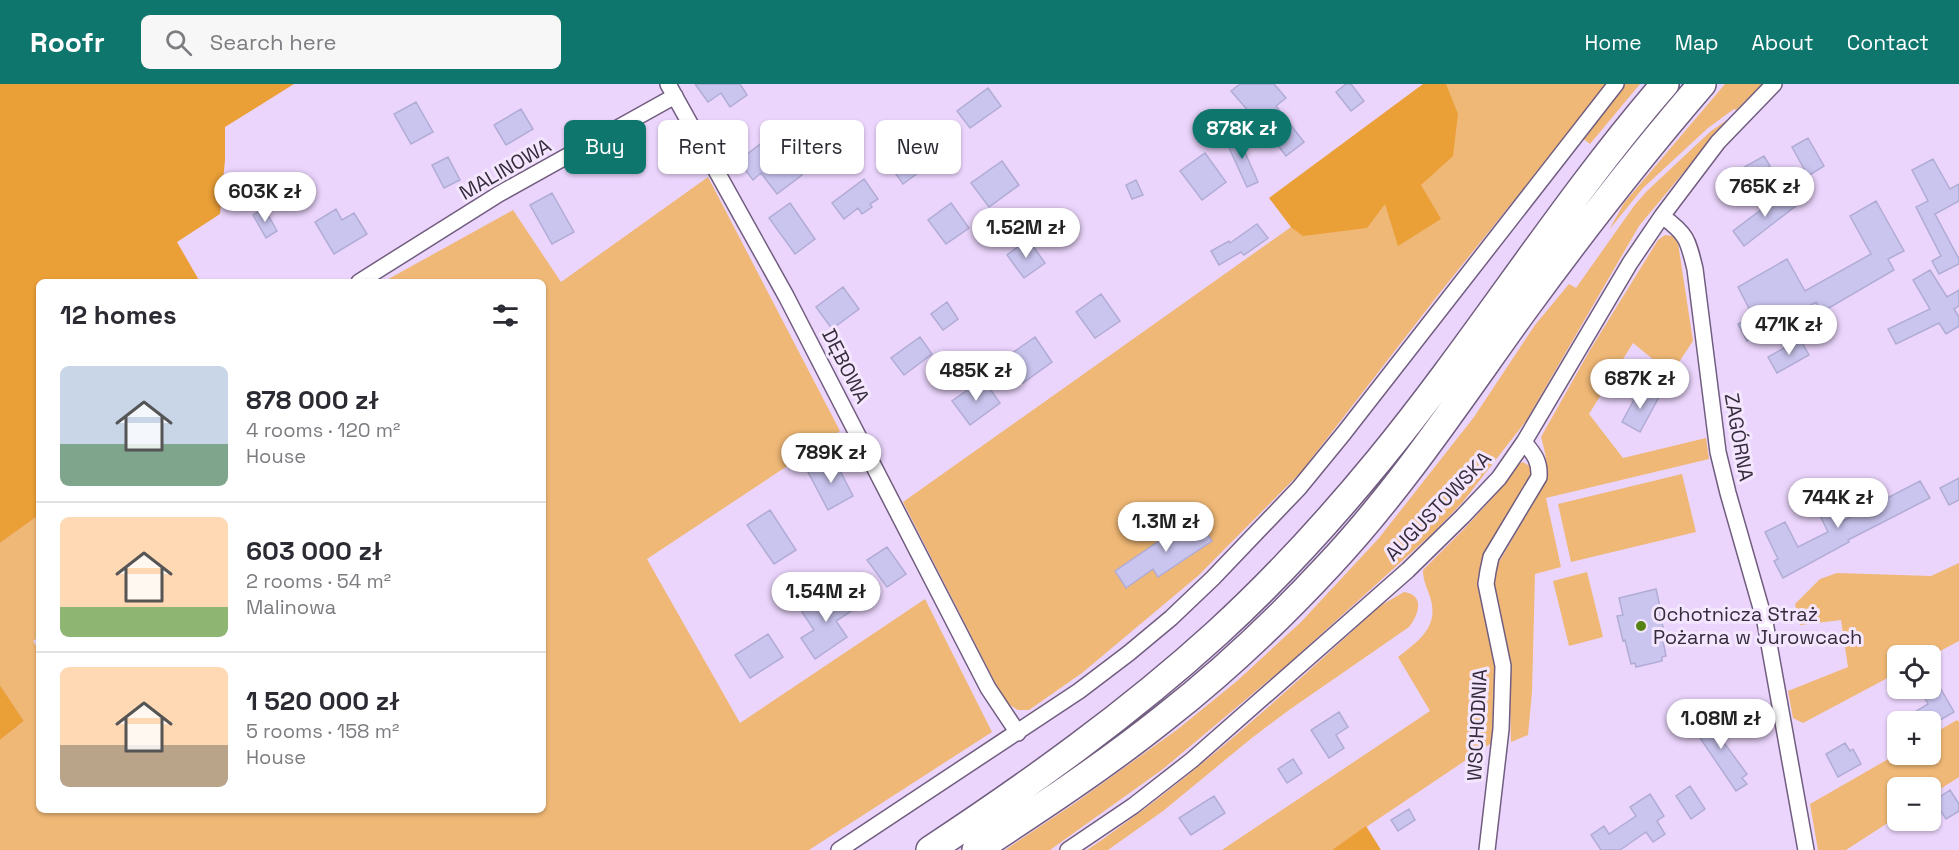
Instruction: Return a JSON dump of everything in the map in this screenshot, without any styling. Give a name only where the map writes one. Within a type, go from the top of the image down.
[{"type":"highway","points":[[930,850],[1048,769],[1140,698],[1216,633],[1298,552],[1378,461],[1416,413],[1590,175],[1665,84]]},
{"type":"highway","points":[[976,850],[1035,812],[1163,719],[1250,645],[1329,565],[1381,506],[1616,187],[1702,84]]},
{"type":"street","points":[[839,850],[1079,692],[1171,618],[1213,578],[1284,505],[1344,434],[1616,84]]},
{"type":"street","name":"AUGUSTOWSKA","points":[[1068,850],[1133,806],[1192,760],[1408,570],[1499,478],[1524,442],[1624,272],[1662,216],[1718,142],[1774,84]]},
{"type":"street","name":"DĘBOWA","points":[[671,90],[786,296],[988,688],[1018,733]]},
{"type":"street","name":"MALINOWA","points":[[364,279],[671,90]]},
{"type":"street","name":"ZAGÓRNA","points":[[1662,216],[1684,233],[1695,269],[1718,452],[1765,622],[1806,850]]},
{"type":"street","name":"WSCHODNIA","points":[[1487,850],[1502,729],[1503,666],[1486,584],[1491,557],[1539,477],[1540,466],[1537,458],[1524,442]]},
{"type":"shaded area","points":[[0,84],[294,84],[225,127],[225,160],[220,214],[177,242],[198,279],[36,279],[36,517],[0,543]]},
{"type":"shaded area","points":[[1423,84],[1607,84],[1438,295],[1301,472],[1199,575],[1082,673],[1029,710],[1018,710],[1005,702],[903,502],[1291,227]]},
{"type":"shaded area","points":[[1423,84],[1446,84],[1458,114],[1453,156],[1421,185],[1441,219],[1398,246],[1385,204],[1367,228],[1303,236],[1291,227],[1269,198]]},
{"type":"shaded area","points":[[1625,84],[1640,84],[1590,144],[1581,137]]},
{"type":"shaded area","points":[[1725,84],[1763,84],[1736,110],[1734,109],[1708,128],[1643,188],[1609,230],[1624,203]]},
{"type":"shaded area","points":[[1727,120],[1639,226],[1526,421],[1462,503],[1434,532],[1287,665],[1163,769],[1050,850],[1005,850],[1178,729],[1237,681],[1301,622],[1379,538],[1474,417],[1535,325],[1569,284],[1576,288],[1634,206],[1711,131]]},
{"type":"shaded area","points":[[708,177],[840,431],[647,559],[740,723],[925,599],[992,732],[809,850],[0,850],[0,740],[24,721],[0,685],[0,543],[36,517],[36,639],[33,641],[36,646],[36,813],[546,813],[546,279],[388,279],[513,210],[561,282]]},
{"type":"shaded area","points":[[1665,235],[1672,236],[1678,243],[1693,341],[1671,374],[1633,343],[1589,414],[1623,458],[1706,438],[1709,459],[1546,498],[1561,567],[1535,574],[1532,692],[1528,735],[1511,742],[1509,665],[1495,592],[1496,567],[1544,485],[1546,461],[1541,437],[1590,350],[1658,240]]},
{"type":"shaded area","points":[[1523,462],[1531,467],[1532,475],[1484,555],[1481,569],[1484,610],[1496,664],[1493,742],[1332,850],[1222,850],[1430,711],[1398,657],[1420,639],[1430,625],[1432,608],[1423,570],[1465,528]]},
{"type":"shaded area","points":[[1682,474],[1696,532],[1571,562],[1558,504]]},
{"type":"shaded area","points":[[1959,563],[1959,641],[1941,651],[1941,645],[1887,645],[1887,678],[1803,723],[1793,718],[1788,691],[1848,667],[1841,620],[1800,625],[1795,604],[1820,579],[1837,573],[1931,576]]},
{"type":"shaded area","points":[[1587,572],[1603,637],[1569,646],[1553,581]]},
{"type":"shaded area","points":[[1404,592],[1411,594],[1418,601],[1417,612],[1409,627],[1289,710],[1163,811],[1108,850],[1087,850],[1126,823],[1201,764],[1274,702],[1380,606]]},
{"type":"shaded area","points":[[0,685],[24,721],[0,740]]},
{"type":"shaded area","points":[[1957,720],[1959,722],[1959,777],[1941,789],[1941,777],[1887,777],[1887,823],[1846,850],[1818,850],[1810,804],[1887,760],[1887,765],[1941,765],[1941,729]]},
{"type":"shaded area","points":[[1366,826],[1381,850],[1332,850]]},
{"type":"building","points":[[695,84],[740,84],[747,95],[730,107],[721,93],[708,102]]},
{"type":"building","points":[[1240,84],[1274,84],[1286,98],[1276,106],[1304,142],[1286,156],[1259,121],[1231,91]]},
{"type":"building","points":[[1346,84],[1351,84],[1364,101],[1351,111],[1336,92]]},
{"type":"building","points":[[988,88],[1001,106],[970,128],[957,111]]},
{"type":"building","points":[[416,102],[433,132],[411,144],[394,114]]},
{"type":"building","points":[[521,109],[533,129],[506,145],[494,125]]},
{"type":"building","points":[[1237,134],[1258,182],[1247,187],[1225,139]]},
{"type":"building","points":[[1808,138],[1824,166],[1808,176],[1792,147]]},
{"type":"building","points":[[760,144],[760,174],[753,180],[748,174],[748,153]]},
{"type":"building","points":[[1205,153],[1226,182],[1202,200],[1180,171]]},
{"type":"building","points":[[1764,156],[1770,166],[1738,184],[1732,174]]},
{"type":"building","points":[[448,157],[460,180],[444,188],[432,165]]},
{"type":"building","points":[[1933,159],[1950,189],[1959,184],[1959,201],[1935,214],[1959,259],[1959,264],[1939,274],[1932,261],[1941,256],[1916,207],[1928,201],[1912,170]]},
{"type":"building","points":[[1002,161],[1019,185],[989,207],[971,183]]},
{"type":"building","points":[[762,174],[802,175],[777,194]]},
{"type":"building","points":[[896,174],[916,174],[903,184]]},
{"type":"building","points":[[864,179],[878,199],[870,204],[872,207],[862,214],[858,208],[844,219],[832,203]]},
{"type":"building","points":[[1136,180],[1143,195],[1132,199],[1126,185]]},
{"type":"building","points":[[1786,191],[1797,205],[1744,246],[1733,231]]},
{"type":"building","points":[[552,193],[574,232],[552,244],[530,205]]},
{"type":"building","points":[[1876,201],[1904,251],[1888,259],[1894,270],[1822,312],[1816,302],[1747,341],[1738,324],[1753,316],[1738,287],[1787,259],[1805,291],[1871,254],[1850,216]]},
{"type":"building","points":[[790,203],[815,239],[795,254],[769,218]]},
{"type":"building","points":[[951,203],[969,228],[946,244],[928,220]]},
{"type":"building","points":[[264,208],[277,231],[266,238],[253,215]]},
{"type":"building","points":[[336,209],[342,220],[354,213],[367,234],[334,254],[315,222]]},
{"type":"building","points":[[1257,224],[1268,238],[1244,255],[1241,252],[1219,265],[1211,251],[1229,241],[1230,243]]},
{"type":"building","points":[[1028,239],[1045,263],[1024,278],[1007,255]]},
{"type":"building","points":[[1930,270],[1947,297],[1959,290],[1959,306],[1954,309],[1959,317],[1959,326],[1946,334],[1939,323],[1896,344],[1888,329],[1930,309],[1913,280]]},
{"type":"building","points":[[843,287],[859,309],[832,329],[816,307]]},
{"type":"building","points":[[1101,294],[1120,321],[1095,338],[1076,312]]},
{"type":"building","points":[[947,302],[958,319],[943,330],[931,314]]},
{"type":"building","points":[[920,337],[932,354],[904,375],[891,358]]},
{"type":"building","points":[[1035,337],[1052,362],[1023,383],[1005,358]]},
{"type":"building","points":[[1800,339],[1809,355],[1777,373],[1768,357]]},
{"type":"building","points":[[983,379],[1000,403],[970,425],[952,401]]},
{"type":"building","points":[[1641,387],[1659,397],[1640,432],[1622,422]]},
{"type":"building","points":[[834,459],[853,496],[828,510],[808,472]]},
{"type":"building","points":[[1959,478],[1959,500],[1949,505],[1940,488]]},
{"type":"building","points":[[1920,481],[1930,498],[1848,540],[1849,542],[1783,578],[1774,561],[1778,559],[1765,532],[1785,522],[1798,547],[1828,532],[1815,505],[1831,497],[1843,521]]},
{"type":"building","points":[[770,510],[796,550],[774,564],[747,525]]},
{"type":"building","points":[[1196,516],[1212,541],[1158,577],[1153,569],[1126,588],[1115,571]]},
{"type":"building","points":[[887,547],[906,574],[887,587],[867,560]]},
{"type":"building","points":[[838,588],[853,610],[836,621],[847,637],[815,659],[801,638],[814,630],[802,612]]},
{"type":"building","name":"Ochotnicza Straż Pożarna w Jurowcach","points":[[1656,589],[1665,635],[1662,636],[1666,656],[1662,657],[1662,661],[1636,667],[1635,663],[1631,664],[1625,640],[1623,641],[1617,616],[1623,615],[1619,598]]},
{"type":"building","points":[[768,634],[783,657],[750,678],[735,655]]},
{"type":"building","points":[[1941,689],[1954,712],[1941,720],[1941,711],[1916,711],[1928,704],[1925,699],[1941,699]]},
{"type":"building","points":[[1339,712],[1348,727],[1336,735],[1344,748],[1329,758],[1311,730]]},
{"type":"building","points":[[1719,712],[1730,728],[1719,736],[1747,774],[1742,778],[1747,784],[1736,791],[1694,729]]},
{"type":"building","points":[[1845,743],[1850,751],[1853,749],[1861,764],[1838,777],[1826,754]]},
{"type":"building","points":[[1293,759],[1302,773],[1287,783],[1278,769]]},
{"type":"building","points":[[1690,786],[1705,809],[1691,819],[1676,796]]},
{"type":"building","points":[[1950,790],[1959,804],[1959,811],[1946,819],[1941,812],[1941,796]]},
{"type":"building","points":[[1650,794],[1664,816],[1657,821],[1665,834],[1653,842],[1646,832],[1620,850],[1601,850],[1591,835],[1604,826],[1609,834],[1636,816],[1630,807]]},
{"type":"building","points":[[1214,796],[1225,813],[1191,835],[1179,818]]},
{"type":"building","points":[[1409,809],[1415,820],[1398,831],[1391,820]]},
{"type":"place","name":"Ochotnicza Straż Pożarna w Jurowcach","points":[[1641,626]]}]
